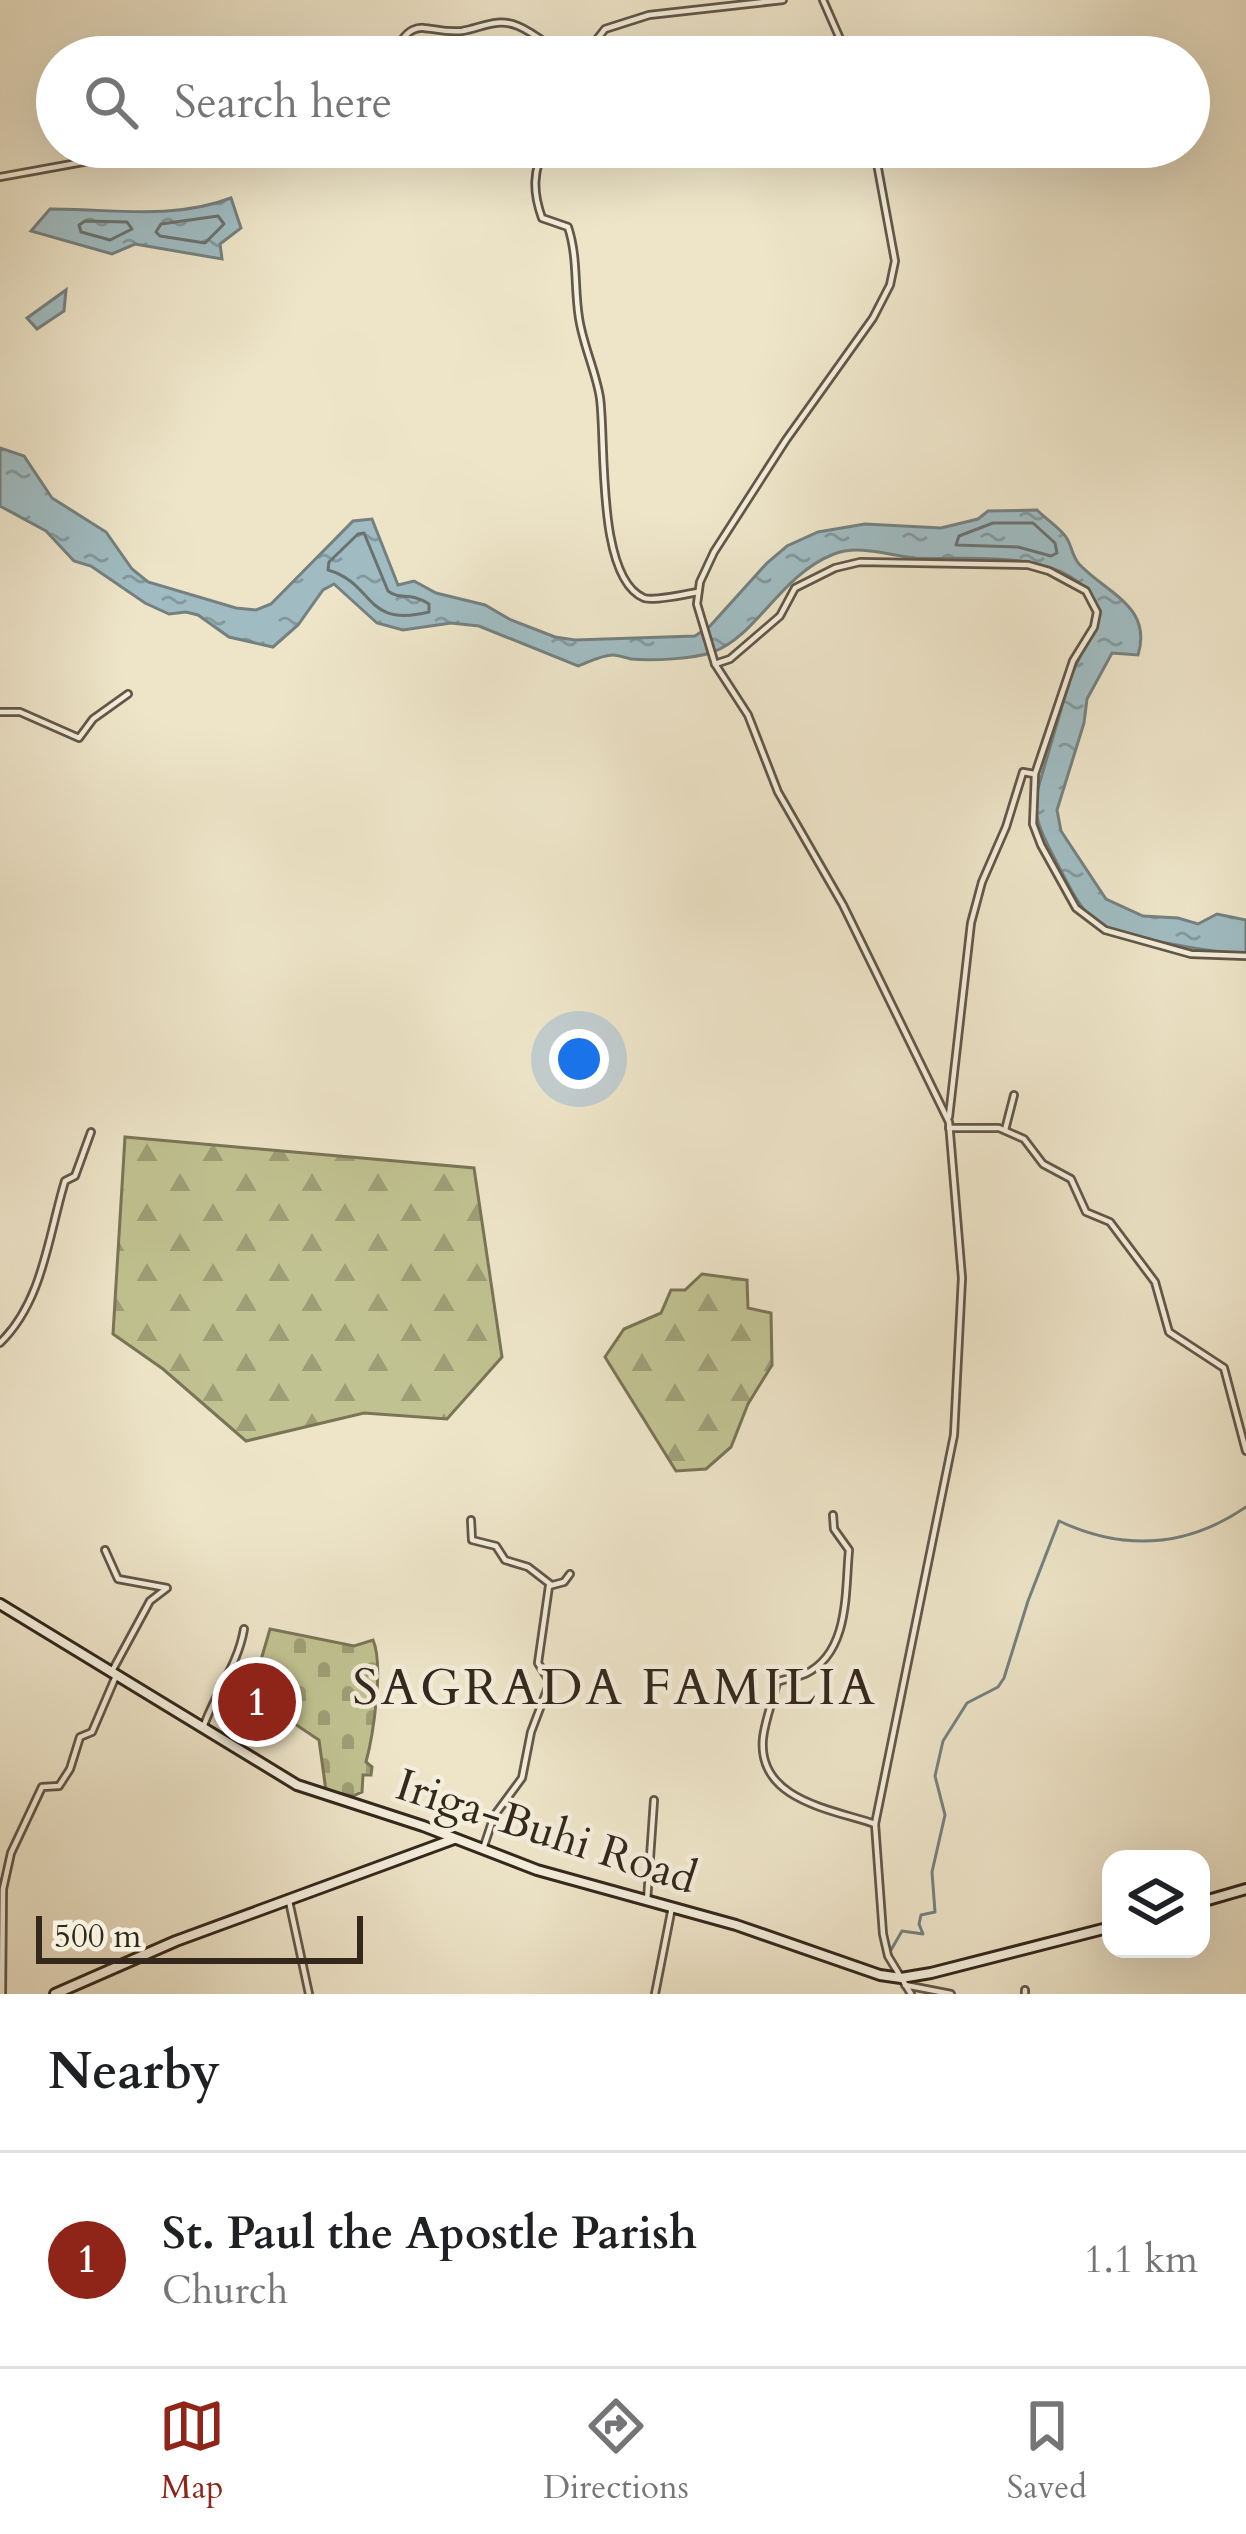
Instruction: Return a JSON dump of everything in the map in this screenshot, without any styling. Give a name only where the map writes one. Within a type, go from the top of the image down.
[{"type":"main road","name":"Iriga-Buhi Road","points":[[0,1604],[297,1785],[537,1870],[673,1907],[903,1982]]},
{"type":"main road","points":[[55,1994],[176,1941],[455,1839]]},
{"type":"main road","points":[[1210,1899],[1246,1889]]},
{"type":"main road","points":[[903,1982],[1102,1929]]},
{"type":"street","points":[[599,36],[604,29],[649,14],[783,0]]},
{"type":"street","points":[[823,0],[839,36]]},
{"type":"street","points":[[405,36],[421,26],[466,31],[499,22],[516,25],[533,36]]},
{"type":"street","points":[[0,177],[41,168]]},
{"type":"street","points":[[537,168],[534,185],[542,218],[568,227],[574,250],[579,320],[600,395],[604,490],[618,563],[641,597],[651,600],[698,592]]},
{"type":"street","points":[[878,168],[895,261],[890,286],[873,318],[764,472],[714,552],[698,592],[715,664],[748,715],[778,793],[843,905],[949,1125]]},
{"type":"street","points":[[715,664],[730,658],[780,616],[795,588],[846,565],[891,560],[1028,565],[1086,591],[1097,612],[1094,626],[1073,661],[1035,774],[1033,824],[1066,893],[1086,919],[1106,930],[1184,952],[1221,958],[1246,956]]},
{"type":"street","points":[[0,712],[20,712],[79,738],[93,719],[128,694]]},
{"type":"street","points":[[911,1994],[888,1956],[883,1934],[874,1824],[954,1435],[962,1279],[949,1125],[971,922],[1023,772],[1035,774]]},
{"type":"street","points":[[1005,1131],[1014,1095]]},
{"type":"street","points":[[949,1125],[1005,1131],[1029,1143],[1043,1164],[1069,1176],[1088,1215],[1108,1221],[1156,1285],[1169,1332],[1222,1366],[1246,1451]]},
{"type":"street","points":[[0,1343],[27,1311],[35,1293],[65,1181],[75,1176],[91,1132]]},
{"type":"street","points":[[833,1515],[834,1529],[849,1550],[843,1616],[830,1655],[806,1673],[777,1682],[763,1734],[763,1753],[770,1774],[785,1791],[874,1824]]},
{"type":"street","points":[[471,1520],[472,1540],[496,1546],[503,1558],[528,1567],[550,1584],[564,1582],[570,1574]]},
{"type":"street","points":[[2,1994],[3,1888],[11,1853],[42,1787],[59,1786],[80,1737],[92,1732],[113,1674],[150,1601],[167,1588],[118,1579],[105,1550]]},
{"type":"street","points":[[483,1849],[494,1816],[522,1778],[531,1732],[550,1682],[538,1663],[550,1584]]},
{"type":"street","points":[[203,1730],[216,1694],[239,1654],[244,1629]]},
{"type":"street","points":[[647,1901],[655,1800]]},
{"type":"street","points":[[289,1901],[309,1994]]},
{"type":"street","points":[[655,1994],[673,1907]]},
{"type":"street","points":[[903,1982],[951,1994]]},
{"type":"green space","points":[[125,1137],[474,1168],[502,1357],[447,1419],[364,1413],[246,1441],[163,1369],[113,1334]]},
{"type":"green space","points":[[702,1274],[747,1280],[748,1308],[771,1313],[772,1365],[748,1404],[731,1447],[706,1469],[676,1471],[605,1357],[624,1329],[661,1313],[671,1290],[685,1290]]},
{"type":"green space","points":[[270,1629],[354,1646],[373,1640],[377,1683],[366,1762],[372,1767],[371,1775],[363,1775],[362,1792],[353,1796],[326,1791],[319,1740],[292,1722],[292,1678],[275,1682],[256,1677]]},
{"type":"water","points":[[231,198],[241,228],[220,244],[222,259],[135,244],[112,254],[31,231],[50,209],[165,211]]},
{"type":"water","points":[[66,290],[64,311],[37,329],[27,318]]},
{"type":"water","points":[[0,448],[24,456],[52,498],[106,532],[132,569],[148,582],[256,610],[271,604],[353,521],[372,519],[398,585],[414,581],[436,593],[485,605],[555,637],[575,640],[695,636],[787,546],[818,532],[865,524],[941,528],[978,519],[988,511],[1037,510],[1066,537],[1079,564],[1133,612],[1141,638],[1138,655],[1112,653],[1087,699],[1057,810],[1061,831],[1106,899],[1143,916],[1198,924],[1217,914],[1246,920],[1246,954],[1166,943],[1103,926],[1069,887],[1038,823],[1036,795],[1070,679],[1100,612],[1087,591],[1046,566],[844,551],[798,576],[743,633],[713,652],[661,660],[609,655],[578,666],[479,626],[451,623],[403,630],[377,623],[334,584],[323,590],[298,625],[273,647],[229,637],[198,615],[169,614],[91,566],[74,561],[46,531],[0,506]]},
{"type":"waterway","points":[[891,1950],[902,1931],[923,1934],[921,1915],[935,1912],[932,1872],[945,1815],[935,1776],[943,1741],[967,1703],[998,1687],[1004,1678],[1059,1521],[1107,1537],[1154,1541],[1200,1531],[1246,1507]]},
{"type":"place","name":"St. Paul the Apostle Parish","points":[[257,1702]]},
{"type":"district","name":"SAGRADA FAMILIA","points":[[615,1686]]}]
